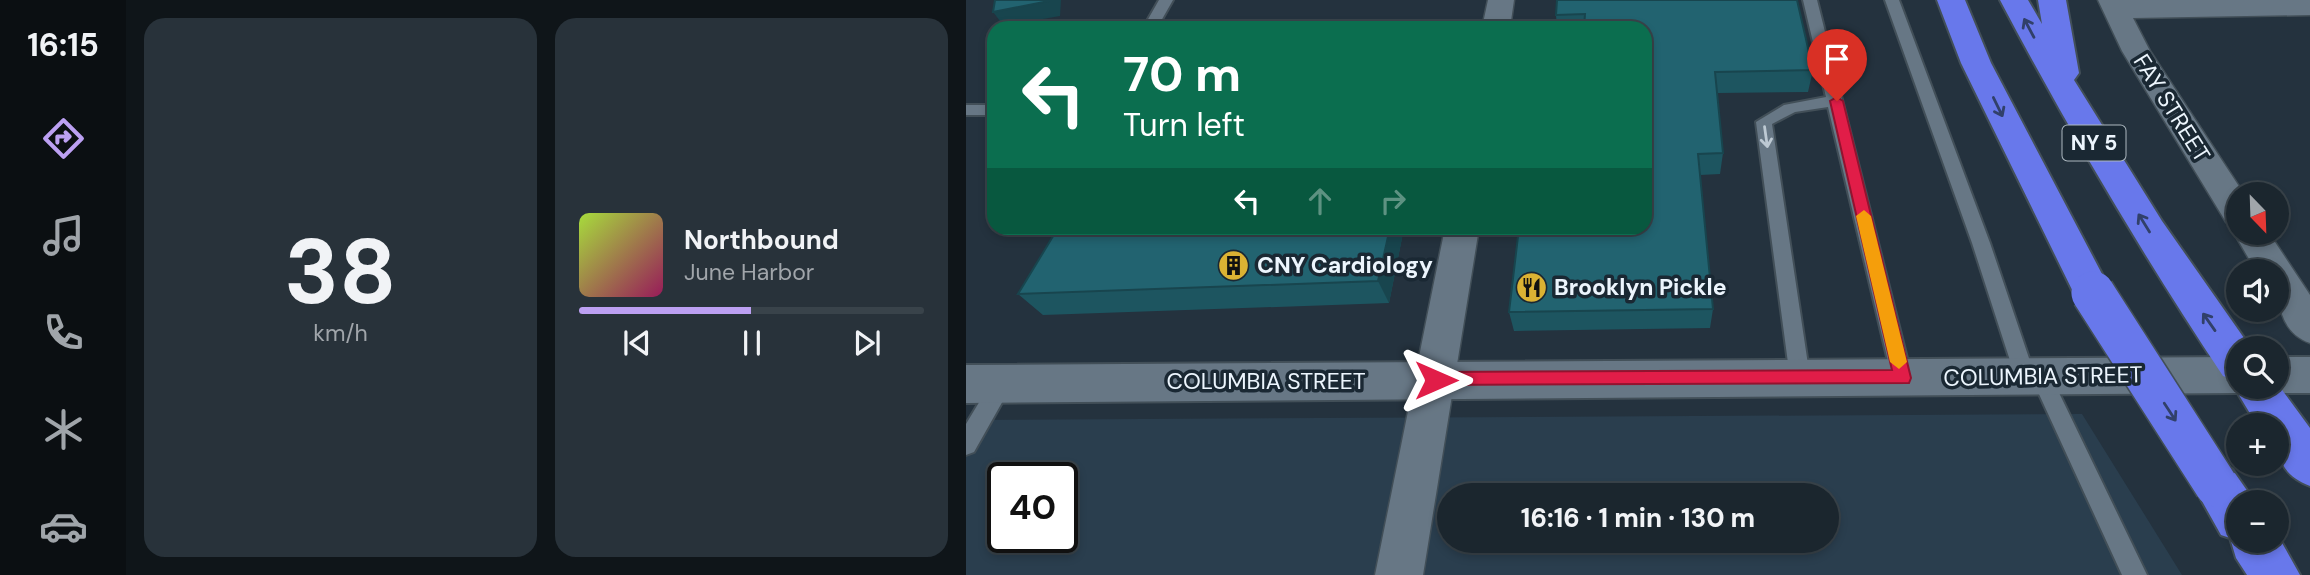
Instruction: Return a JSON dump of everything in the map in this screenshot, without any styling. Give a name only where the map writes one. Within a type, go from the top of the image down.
[{"type":"highway","name":"NY 5","points":[[1951,0],[1976,63],[2093,293],[2226,499]]},
{"type":"highway","name":"NY 5","points":[[2014,0],[2069,103],[2180,281],[2226,346]]},
{"type":"highway","points":[[2052,0],[2069,103]]},
{"type":"highway","points":[[2263,399],[2310,465]]},
{"type":"highway","points":[[2261,553],[2275,575]]},
{"type":"street","points":[[1497,21],[1501,0]]},
{"type":"street","points":[[2113,5],[2310,8]]},
{"type":"street","name":"FAY STREET","points":[[2113,5],[2136,51],[2226,194]]},
{"type":"street","points":[[1399,575],[1461,235]]},
{"type":"street","points":[[2289,294],[2310,327]]},
{"type":"street","points":[[2289,375],[2310,374]]},
{"type":"street","name":"COLUMBIA STREET","points":[[984,384],[2226,375]]},
{"type":"lane","points":[[1154,21],[1166,0]]},
{"type":"lane","points":[[1810,0],[1837,101],[1902,378]]},
{"type":"lane","points":[[1892,0],[2033,376],[2135,575]]},
{"type":"lane","points":[[1800,378],[1764,122],[1780,110],[1804,103],[1837,101]]},
{"type":"lane","points":[[966,110],[987,110]]},
{"type":"lane","points":[[966,445],[984,384]]},
{"type":"shaded area","points":[[2082,414],[2182,575],[966,575],[966,420]]},
{"type":"building","points":[[995,0],[1049,0],[1049,1],[993,12]]},
{"type":"building","points":[[1557,0],[1797,0],[1813,70],[1715,72],[1723,153],[1698,154],[1713,309],[1509,312],[1518,235],[1652,235],[1652,21],[1584,21],[1585,14],[1556,15]]},
{"type":"building","name":"CNY Cardiology","points":[[1054,235],[1388,235],[1378,281],[1018,294]]},
{"type":"slow traffic","points":[[1864,216],[1899,362]]},
{"type":"place","name":"CNY Cardiology","points":[[1234,265]]},
{"type":"place","name":"Brooklyn Pickle","points":[[1531,287]]},
{"type":"route","points":[[1436,380],[1902,378],[1837,101]]}]
